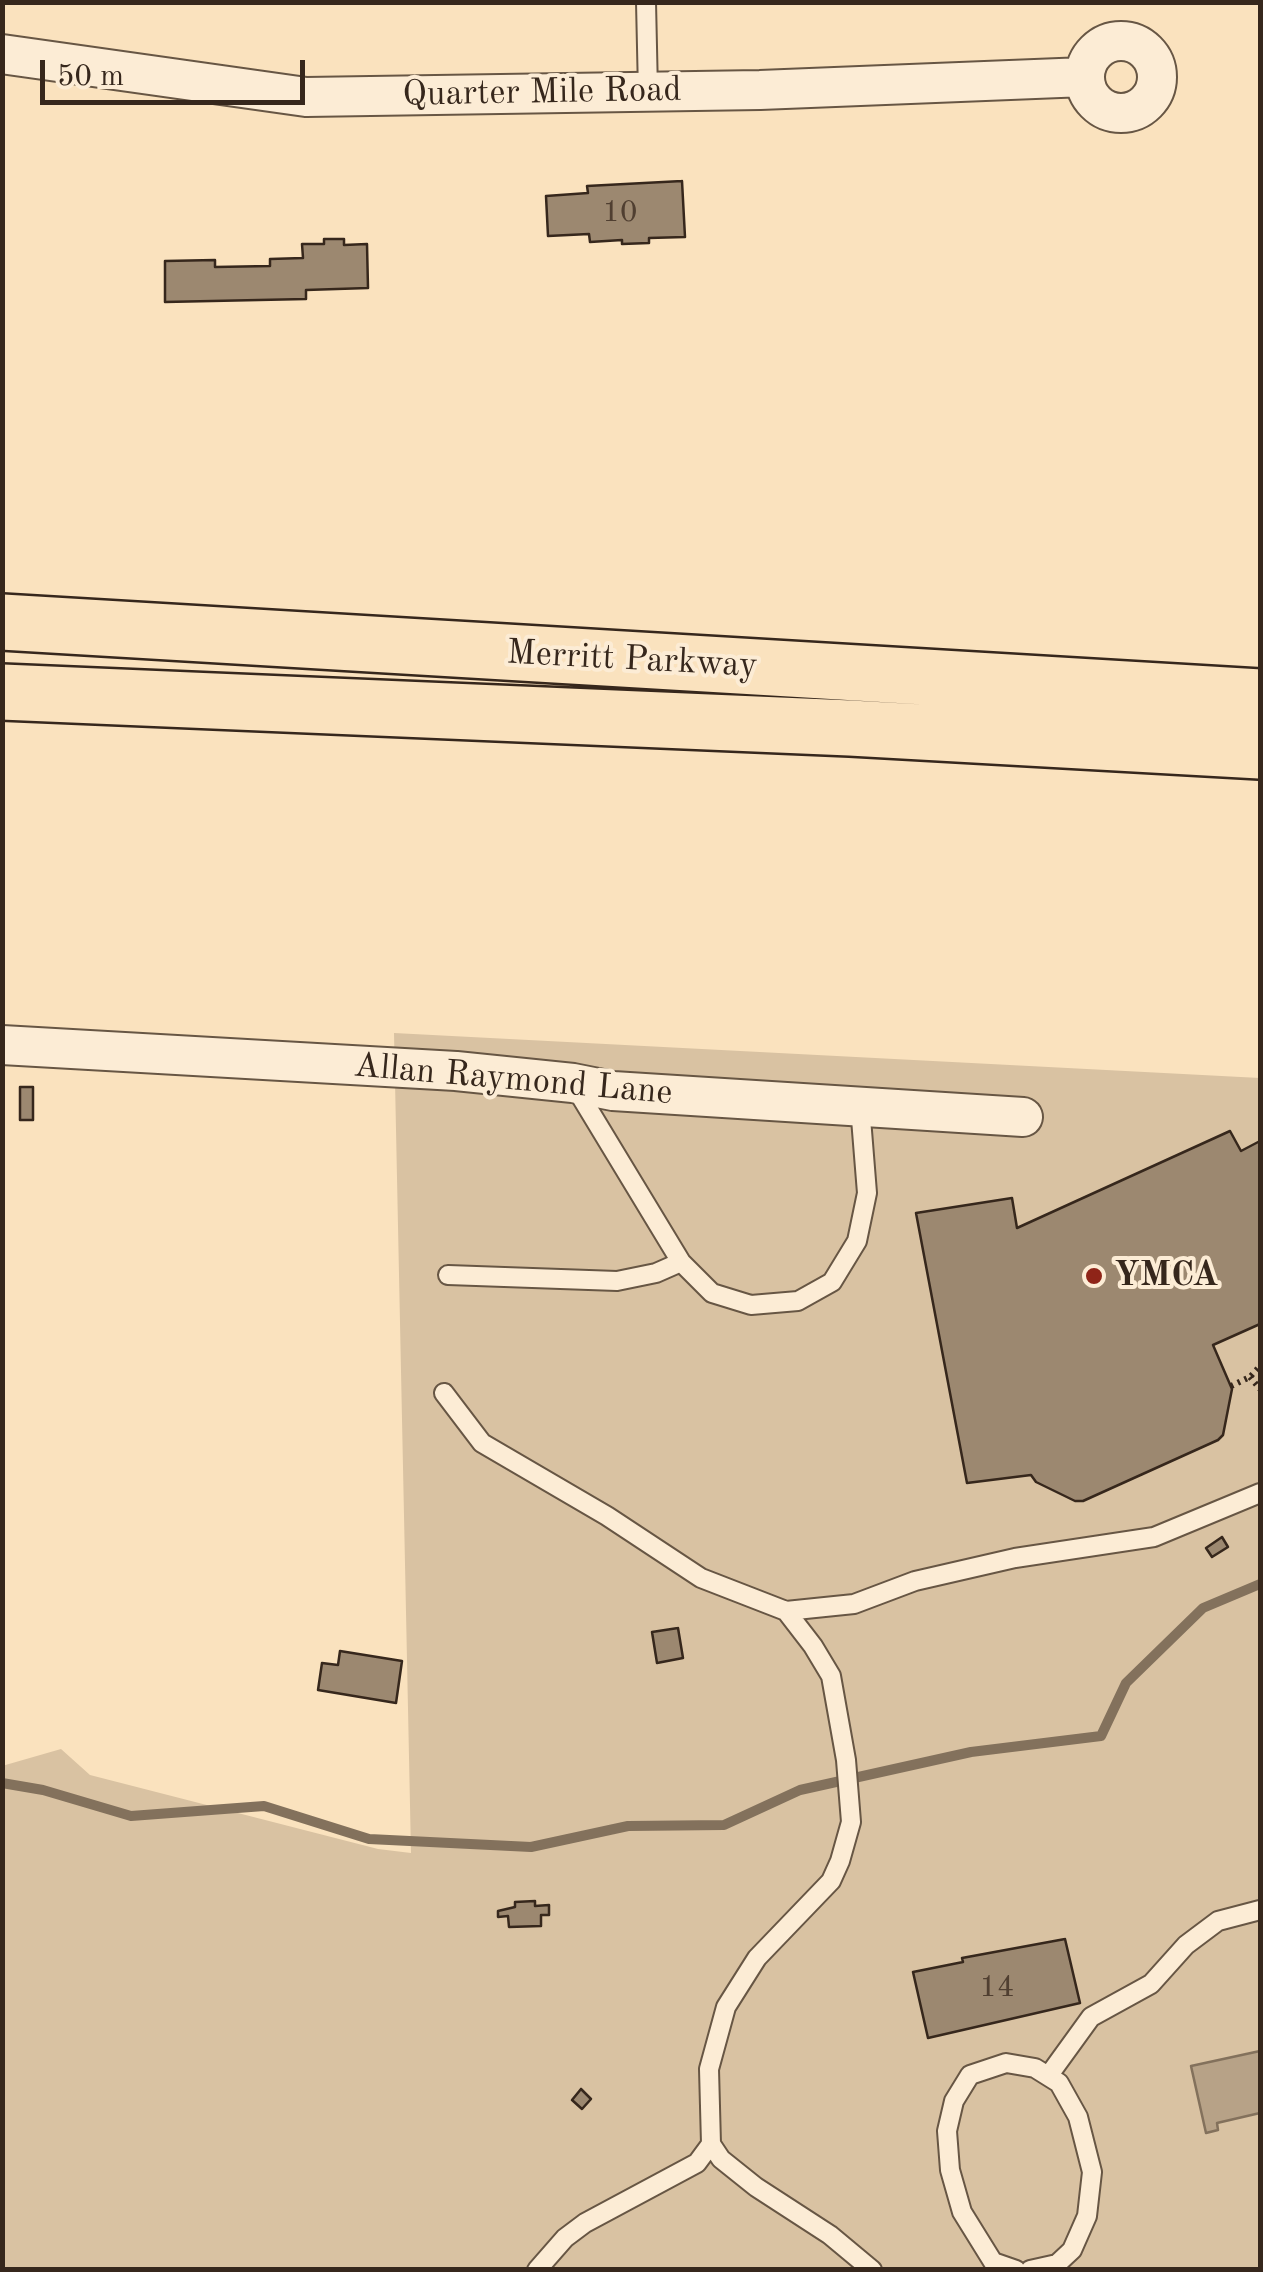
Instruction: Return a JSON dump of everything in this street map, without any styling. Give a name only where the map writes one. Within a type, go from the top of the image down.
[{"type":"highway","name":"Merritt Parkway","points":[[2,622],[1260,697]]},
{"type":"highway","name":"Merritt Parkway","points":[[2,695],[850,728],[1260,751]]},
{"type":"street","name":"Quarter Mile Road","points":[[2,54],[306,96],[648,92],[1085,77]]},
{"type":"street","name":"Allan Raymond Lane","points":[[2,1045],[456,1071],[612,1091],[1024,1117]]},
{"type":"lane","points":[[646,2],[648,92]]},
{"type":"lane","points":[[573,1084],[681,1262],[712,1292],[752,1305],[798,1302],[832,1282],[856,1241],[867,1193],[860,1106]]},
{"type":"lane","points":[[448,1275],[617,1282],[656,1273],[681,1262]]},
{"type":"lane","points":[[444,1393],[482,1444],[607,1516],[701,1578],[786,1611],[854,1604],[915,1581],[1016,1558],[1154,1537],[1260,1492]]},
{"type":"lane","points":[[786,1611],[831,1676],[846,1760],[851,1822],[831,1880],[757,1958],[726,2007],[709,2069],[711,2144],[721,2159],[756,2187],[830,2235],[872,2270]]},
{"type":"lane","points":[[1049,2075],[1091,2017],[1151,1984],[1186,1946],[1218,1921],[1260,1910]]},
{"type":"lane","points":[[1016,2270],[985,2266],[955,2191],[948,2148],[949,2119],[960,2089],[970,2075],[1006,2063],[1049,2075],[1069,2097],[1089,2154],[1091,2196],[1081,2236],[1057,2264],[1030,2270]]},
{"type":"lane","points":[[537,2270],[565,2238],[697,2163],[711,2144]]},
{"type":"path","points":[[1231,1386],[1250,1378],[1260,1366]]},
{"type":"path","points":[[1250,1378],[1260,1389]]},
{"type":"shaded area","points":[[394,1033],[1260,1078],[1260,2269],[3,2269],[2,1766],[61,1749],[90,1775],[378,1849],[411,1853]]},
{"type":"shaded area","points":[[1260,2051],[1260,2113],[1217,2123],[1218,2130],[1206,2133],[1191,2066]]},
{"type":"building","points":[[682,181],[685,237],[622,244],[622,240],[590,242],[589,234],[548,236],[546,196],[588,193],[587,186]]},
{"type":"building","points":[[324,239],[344,239],[344,245],[367,244],[368,288],[306,290],[306,299],[165,302],[165,261],[215,260],[215,267],[270,266],[270,259],[303,258],[302,244],[324,244]]},
{"type":"building","points":[[20,1087],[33,1087],[33,1120],[20,1120]]},
{"type":"building","name":"YMCA","points":[[1230,1131],[1241,1151],[1260,1141],[1260,1324],[1213,1345],[1232,1389],[1223,1435],[1083,1501],[1036,1482],[1031,1475],[967,1483],[916,1213],[1012,1198],[1017,1228]]},
{"type":"building","points":[[1222,1537],[1228,1547],[1212,1557],[1206,1548]]},
{"type":"building","points":[[678,1628],[683,1658],[657,1663],[652,1632]]},
{"type":"building","points":[[340,1651],[402,1661],[396,1703],[318,1690],[322,1663],[338,1665]]},
{"type":"building","points":[[535,1901],[535,1906],[549,1905],[549,1915],[541,1915],[541,1926],[509,1927],[508,1916],[498,1917],[498,1911],[515,1907],[515,1902]]},
{"type":"building","points":[[1065,1939],[1080,2003],[928,2038],[913,1972],[963,1962],[962,1958]]},
{"type":"building","points":[[581,2089],[591,2099],[582,2109],[572,2100]]},
{"type":"waterway","points":[[2,1783],[43,1790],[131,1816],[264,1806],[369,1839],[531,1847],[628,1826],[724,1825],[800,1790],[971,1752],[1101,1736],[1126,1683],[1203,1608],[1260,1584]]},
{"type":"place","name":"YMCA","points":[[1094,1276]]}]
